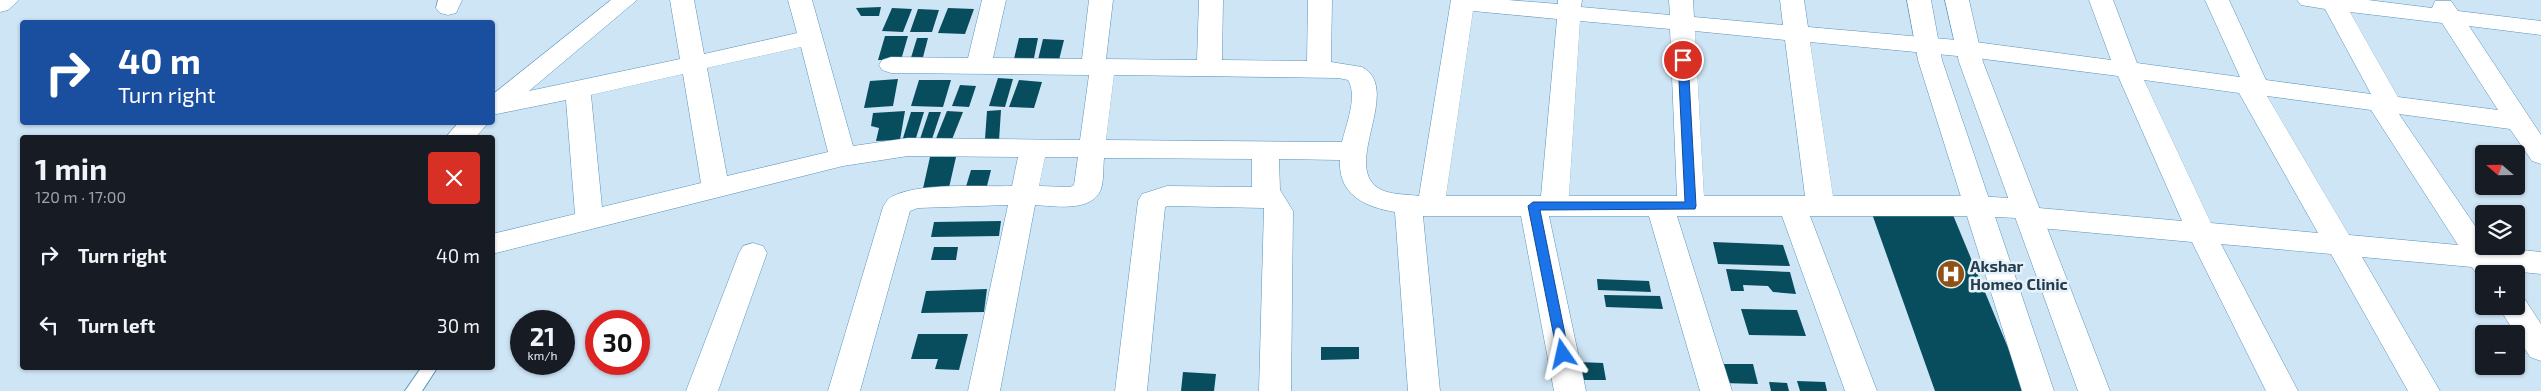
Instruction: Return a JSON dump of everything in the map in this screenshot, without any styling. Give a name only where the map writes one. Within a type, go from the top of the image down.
[{"type":"street","points":[[0,5],[7,0]]},
{"type":"street","points":[[495,107],[625,0]]},
{"type":"street","points":[[682,0],[716,188]]},
{"type":"street","points":[[800,0],[843,157]]},
{"type":"street","points":[[979,66],[994,0]]},
{"type":"street","points":[[844,391],[897,207],[907,200],[916,198],[1024,194],[1075,197],[1087,189],[1092,148],[1101,0]]},
{"type":"street","points":[[1209,68],[1211,0]]},
{"type":"street","points":[[1319,69],[1320,0]]},
{"type":"street","points":[[1792,0],[1806,206],[1861,391]]},
{"type":"street","points":[[1919,0],[1928,46],[1976,206],[2038,391]]},
{"type":"street","points":[[1957,0],[1968,49],[2094,391]]},
{"type":"street","points":[[2101,0],[2125,70],[2200,232],[2282,391]]},
{"type":"street","points":[[2217,0],[2253,86],[2339,244],[2424,391]]},
{"type":"street","points":[[2309,0],[2445,9],[2541,28]]},
{"type":"street","points":[[1424,391],[1420,205],[1463,2],[1681,12],[1795,34],[1968,49],[2517,121]]},
{"type":"street","points":[[2332,2],[2384,103],[2486,265]]},
{"type":"street","points":[[1569,6],[1544,206],[1570,391]]},
{"type":"street","points":[[2445,9],[2541,155]]},
{"type":"street","points":[[1681,12],[1691,206]]},
{"type":"street","points":[[495,107],[810,37]]},
{"type":"street","points":[[891,65],[1319,69],[1355,73],[1362,80],[1364,90],[1353,151],[1354,178],[1366,194],[1420,205],[1976,206],[2200,232],[2339,244],[2486,265],[2541,263]]},
{"type":"street","points":[[578,90],[589,220]]},
{"type":"street","points":[[461,135],[473,125]]},
{"type":"street","points":[[495,243],[843,157],[908,147],[1353,151]]},
{"type":"street","points":[[984,391],[1033,148]]},
{"type":"street","points":[[1265,150],[1268,197]]},
{"type":"street","points":[[1131,391],[1152,201],[1167,196],[1268,197],[1277,205],[1279,212],[1275,391]]},
{"type":"street","points":[[1660,206],[1716,391]]},
{"type":"street","points":[[702,391],[752,254]]},
{"type":"street","points":[[2519,315],[2541,349]]},
{"type":"lane","points":[[413,391],[427,370]]},
{"type":"building","points":[[881,7],[879,16],[861,16],[856,8]]},
{"type":"building","points":[[892,8],[912,9],[903,32],[882,31]]},
{"type":"building","points":[[948,8],[974,9],[965,34],[938,33]]},
{"type":"building","points":[[918,9],[939,10],[932,32],[910,32]]},
{"type":"building","points":[[885,36],[908,36],[901,60],[878,60]]},
{"type":"building","points":[[917,38],[928,38],[922,61],[910,61]]},
{"type":"building","points":[[1019,38],[1038,38],[1033,63],[1013,63]]},
{"type":"building","points":[[1043,39],[1064,40],[1058,64],[1037,64]]},
{"type":"building","points":[[998,78],[1013,79],[1005,107],[989,106]]},
{"type":"building","points":[[898,79],[893,106],[864,108],[870,81]]},
{"type":"building","points":[[919,80],[951,80],[943,107],[911,106]]},
{"type":"building","points":[[1019,80],[1042,82],[1034,108],[1009,107]]},
{"type":"building","points":[[960,85],[976,86],[969,107],[952,106]]},
{"type":"building","points":[[1001,110],[999,141],[985,139],[987,111]]},
{"type":"building","points":[[905,111],[900,140],[876,141],[879,128],[871,126],[873,113]]},
{"type":"building","points":[[947,111],[963,112],[951,142],[935,141]]},
{"type":"building","points":[[911,112],[924,112],[916,138],[903,138]]},
{"type":"building","points":[[929,112],[941,112],[932,139],[920,139]]},
{"type":"building","points":[[930,157],[956,157],[948,192],[922,193]]},
{"type":"building","points":[[971,170],[991,170],[986,190],[965,190]]},
{"type":"building","points":[[1871,211],[1953,215],[2026,391],[1935,391]]},
{"type":"building","points":[[1001,221],[999,236],[931,237],[934,222]]},
{"type":"building","points":[[1713,242],[1783,245],[1790,266],[1718,264]]},
{"type":"building","points":[[934,247],[958,247],[956,260],[931,260]]},
{"type":"building","points":[[1726,269],[1790,272],[1796,294],[1773,292],[1768,286],[1743,285],[1744,291],[1731,291]]},
{"type":"building","points":[[1597,279],[1649,281],[1651,292],[1598,290]]},
{"type":"building","points":[[987,289],[984,312],[921,313],[926,291]]},
{"type":"building","points":[[1604,295],[1660,296],[1663,309],[1606,307]]},
{"type":"building","points":[[1741,309],[1797,310],[1806,336],[1749,335]]},
{"type":"building","points":[[918,334],[968,334],[959,370],[935,369],[938,359],[911,359]]},
{"type":"building","points":[[1321,347],[1359,347],[1359,359],[1321,360]]},
{"type":"building","points":[[1578,362],[1603,363],[1606,380],[1581,380]]},
{"type":"building","points":[[1718,364],[1753,364],[1758,384],[1723,383]]},
{"type":"building","points":[[1183,372],[1216,374],[1214,391],[1181,391]]},
{"type":"building","points":[[1797,381],[1825,382],[1827,391],[1800,391]]},
{"type":"building","points":[[1769,382],[1787,383],[1789,391],[1771,391]]},
{"type":"place","name":"Akshar Homeo Clinic","points":[[1951,274]]},
{"type":"route","points":[[1563,354],[1533,206],[1691,206],[1683,60]]}]
